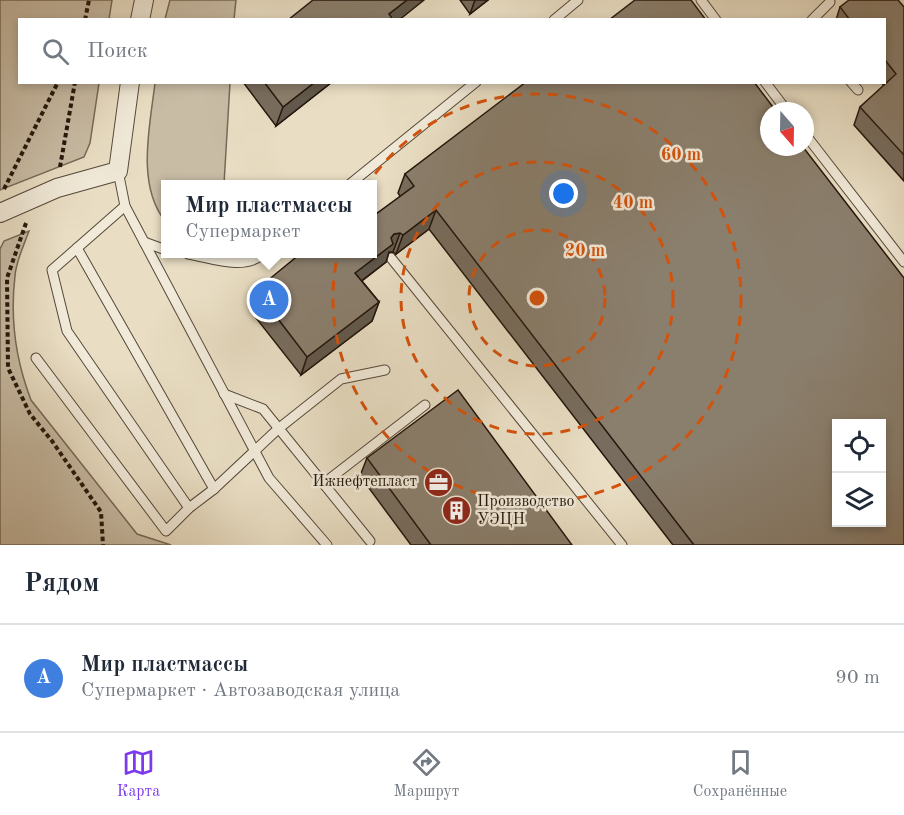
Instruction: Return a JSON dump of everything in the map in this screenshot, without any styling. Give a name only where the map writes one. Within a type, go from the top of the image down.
[{"type":"street","points":[[140,18],[144,0]]},
{"type":"street","points":[[0,213],[57,188],[118,171],[130,84]]},
{"type":"lane","points":[[556,18],[578,0]]},
{"type":"lane","points":[[701,0],[714,18]]},
{"type":"lane","points":[[814,18],[831,1]]},
{"type":"lane","points":[[355,180],[474,84]]},
{"type":"lane","points":[[767,84],[780,102]]},
{"type":"lane","points":[[814,146],[904,262]]},
{"type":"lane","points":[[118,171],[125,206],[269,478],[327,545]]},
{"type":"lane","points":[[125,206],[52,270],[67,331],[189,508]]},
{"type":"lane","points":[[144,242],[161,248]]},
{"type":"lane","points":[[77,248],[214,489]]},
{"type":"lane","points":[[208,258],[233,263],[259,258]]},
{"type":"lane","points":[[391,258],[622,545]]},
{"type":"lane","points":[[36,358],[166,531],[278,429],[341,379],[385,370]]},
{"type":"lane","points":[[224,394],[262,409],[370,541]]},
{"type":"lane","points":[[324,484],[425,405]]},
{"type":"path","points":[[86,18],[89,0]]},
{"type":"path","points":[[0,196],[57,84]]},
{"type":"path","points":[[57,188],[75,84]]},
{"type":"shaded area","points":[[0,0],[112,0],[109,18],[18,18],[18,84],[99,84],[90,143],[84,157],[0,190]]},
{"type":"shaded area","points":[[170,0],[236,0],[234,18],[165,18]]},
{"type":"shaded area","points":[[155,84],[230,84],[224,180],[161,180],[161,214],[150,190],[148,136]]},
{"type":"shaded area","points":[[29,231],[16,270],[13,308],[18,355],[31,400],[137,534],[171,545],[0,545],[0,249],[4,241]]},
{"type":"building","points":[[313,0],[407,0],[389,14],[392,18],[290,18]]},
{"type":"building","points":[[635,0],[691,0],[704,18],[612,18]]},
{"type":"building","points":[[849,0],[898,0],[904,7],[904,155],[860,107],[896,74],[886,61],[886,18],[848,18],[840,7]]},
{"type":"building","points":[[266,84],[312,84],[283,107]]},
{"type":"building","points":[[523,84],[756,84],[769,102],[760,102],[760,156],[810,156],[904,278],[904,545],[694,545],[436,210],[403,235],[394,234],[391,238],[393,244],[377,256],[377,213],[414,186],[405,174]]},
{"type":"building","points":[[295,258],[375,258],[355,273],[379,302],[307,357],[256,290]]},
{"type":"building","name":"Производство УЭЦН","points":[[458,390],[572,545],[431,545],[367,458]]},
{"type":"place","name":"Мир пластмассы","points":[[269,300]]},
{"type":"place","name":"Ижнефтепласт","points":[[438,482]]},
{"type":"place","name":"Производство УЭЦН","points":[[456,511]]}]
